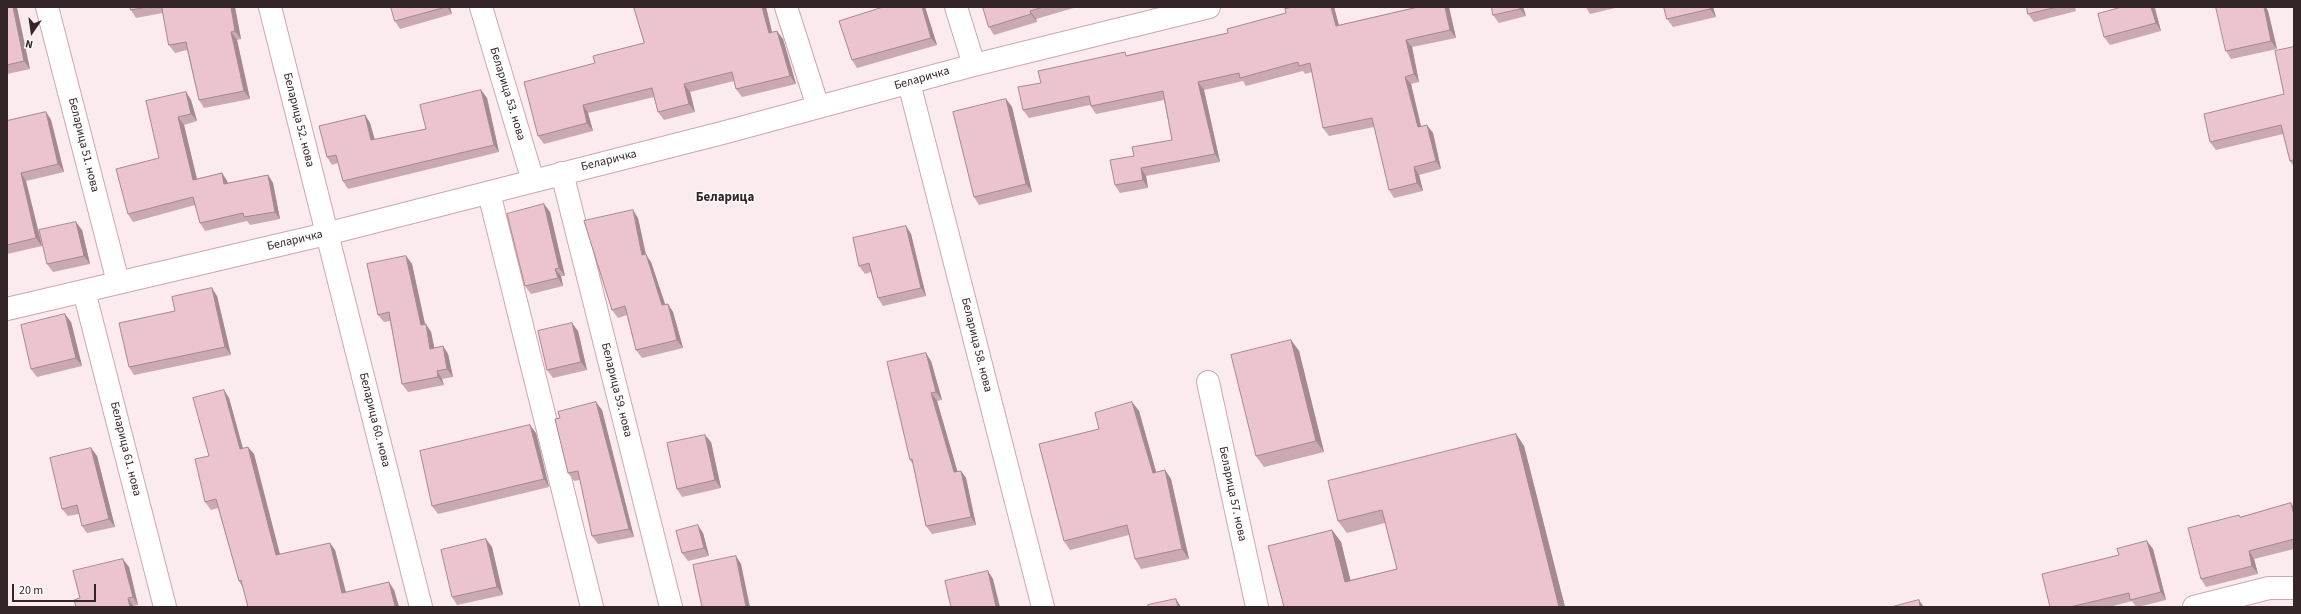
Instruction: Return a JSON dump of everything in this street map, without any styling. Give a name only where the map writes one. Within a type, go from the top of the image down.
[{"type":"street","name":"Беларица 51. нова","points":[[47,7],[118,282]]},
{"type":"street","name":"Беларица 52. нова","points":[[270,7],[326,234]]},
{"type":"street","name":"Беларица 53. нова","points":[[481,7],[533,181]]},
{"type":"street","points":[[786,7],[818,107]]},
{"type":"street","points":[[956,7],[974,64]]},
{"type":"street","name":"Беларичка","points":[[7,309],[326,234],[726,132],[974,64],[1209,7]]},
{"type":"street","name":"Беларица 58. нова","points":[[909,83],[1043,607]]},
{"type":"street","name":"Беларица 59. нова","points":[[562,173],[671,607]]},
{"type":"street","points":[[489,193],[592,607]]},
{"type":"street","name":"Беларица 60. нова","points":[[326,234],[421,607]]},
{"type":"street","name":"Беларица 61. нова","points":[[84,291],[165,607]]},
{"type":"street","name":"Беларица 57. нова","points":[[1208,382],[1257,607]]},
{"type":"street","points":[[2194,607],[2269,588],[2294,588]]},
{"type":"building","points":[[7,7],[13,7],[24,61],[7,65]]},
{"type":"building","points":[[130,7],[147,7],[131,10]]},
{"type":"building","points":[[162,7],[231,7],[235,31],[231,32],[244,91],[199,100],[186,42],[169,45]]},
{"type":"building","points":[[391,7],[446,7],[395,21]]},
{"type":"building","points":[[634,7],[762,7],[769,33],[777,31],[790,76],[736,89],[732,72],[684,84],[689,104],[658,112],[652,88],[583,105],[587,123],[538,136],[524,82],[595,63],[593,56],[644,43]]},
{"type":"building","points":[[879,7],[922,7],[931,38],[852,60],[839,21],[880,8]]},
{"type":"building","points":[[983,7],[1043,7],[1030,11],[1031,14],[989,27]]},
{"type":"building","points":[[1294,7],[1331,7],[1336,26],[1418,7],[1445,7],[1450,30],[1406,40],[1414,74],[1405,77],[1418,127],[1427,125],[1436,161],[1414,167],[1417,183],[1389,190],[1372,118],[1323,128],[1310,63],[1299,66],[1298,62],[1240,78],[1239,73],[1198,82],[1215,154],[1141,168],[1143,180],[1115,185],[1110,160],[1134,156],[1132,147],[1172,140],[1163,91],[1091,106],[1089,96],[1023,110],[1018,87],[1041,83],[1038,71],[1125,52],[1126,56],[1228,33],[1227,29],[1286,13],[1285,9]]},
{"type":"building","points":[[1492,7],[1520,7],[1520,9],[1493,15]]},
{"type":"building","points":[[1664,7],[1710,7],[1710,9],[1667,19]]},
{"type":"building","points":[[2027,7],[2057,7],[2028,14]]},
{"type":"building","points":[[2122,7],[2151,7],[2156,23],[2104,37],[2098,14]]},
{"type":"building","points":[[2216,7],[2264,7],[2271,41],[2226,51]]},
{"type":"building","points":[[2294,47],[2294,160],[2290,161],[2281,125],[2210,142],[2204,114],[2284,94],[2275,51]]},
{"type":"building","points":[[481,90],[494,145],[343,181],[336,155],[327,157],[319,126],[365,115],[371,140],[426,129],[420,105]]},
{"type":"building","points":[[186,92],[191,114],[178,117],[193,180],[222,173],[224,184],[268,175],[275,212],[244,217],[243,213],[200,223],[193,197],[128,214],[116,169],[159,158],[146,101]]},
{"type":"building","points":[[1006,99],[1026,184],[974,197],[953,112]]},
{"type":"building","points":[[46,112],[58,164],[21,173],[36,238],[7,245],[7,121]]},
{"type":"building","points":[[544,204],[559,268],[555,269],[558,278],[525,286],[507,214]]},
{"type":"building","points":[[633,210],[642,255],[646,254],[662,305],[668,304],[677,340],[636,350],[625,306],[612,310],[584,221]]},
{"type":"building","points":[[76,222],[84,256],[47,264],[39,230]]},
{"type":"building","points":[[906,226],[921,288],[878,298],[869,263],[859,266],[853,238]]},
{"type":"building","points":[[406,256],[421,325],[426,324],[430,349],[443,346],[447,369],[437,371],[438,377],[402,384],[389,312],[378,315],[367,264]]},
{"type":"building","points":[[212,288],[225,347],[129,367],[119,323],[175,311],[172,297]]},
{"type":"building","points":[[65,314],[76,358],[31,369],[21,325]]},
{"type":"building","points":[[572,323],[581,362],[547,370],[538,331]]},
{"type":"building","points":[[1291,340],[1316,441],[1256,456],[1231,355]]},
{"type":"building","points":[[926,353],[936,392],[931,393],[954,472],[961,471],[971,517],[926,526],[912,459],[910,460],[887,362]]},
{"type":"building","points":[[224,390],[240,449],[248,447],[276,555],[330,543],[342,593],[389,582],[395,606],[248,607],[241,580],[239,581],[216,499],[205,502],[195,459],[209,456],[193,398]]},
{"type":"building","points":[[596,402],[629,529],[592,536],[578,471],[568,473],[555,419],[560,418],[558,412]]},
{"type":"building","points":[[1132,402],[1153,473],[1165,470],[1182,549],[1135,559],[1127,525],[1064,541],[1039,444],[1099,429],[1095,413]]},
{"type":"building","points":[[530,425],[544,479],[432,506],[420,451]]},
{"type":"building","points":[[1516,434],[1559,607],[1284,607],[1268,546],[1332,530],[1345,582],[1397,569],[1382,510],[1338,521],[1328,481]]},
{"type":"building","points":[[705,435],[715,480],[677,489],[667,443]]},
{"type":"building","points":[[91,448],[109,519],[82,526],[77,505],[62,509],[50,458]]},
{"type":"building","points":[[2291,503],[2294,515],[2294,539],[2249,551],[2252,566],[2201,579],[2188,528],[2239,515],[2240,517]]},
{"type":"building","points":[[698,525],[704,548],[682,553],[676,531]]},
{"type":"building","points":[[486,539],[497,587],[452,597],[441,550]]},
{"type":"building","points":[[2147,541],[2161,592],[2130,600],[2129,593],[2070,607],[2050,607],[2042,574],[2119,555],[2117,549]]},
{"type":"building","points":[[736,556],[746,607],[702,607],[693,565]]},
{"type":"building","points":[[123,559],[133,597],[128,598],[130,607],[76,607],[74,600],[80,598],[73,571]]},
{"type":"building","points":[[988,571],[996,607],[951,607],[945,581]]},
{"type":"building","points":[[1176,599],[1178,607],[1148,607],[1148,605]]},
{"type":"building","points":[[1919,600],[1920,607],[1891,607]]},
{"type":"district","name":"Беларица","points":[[725,198]]}]
